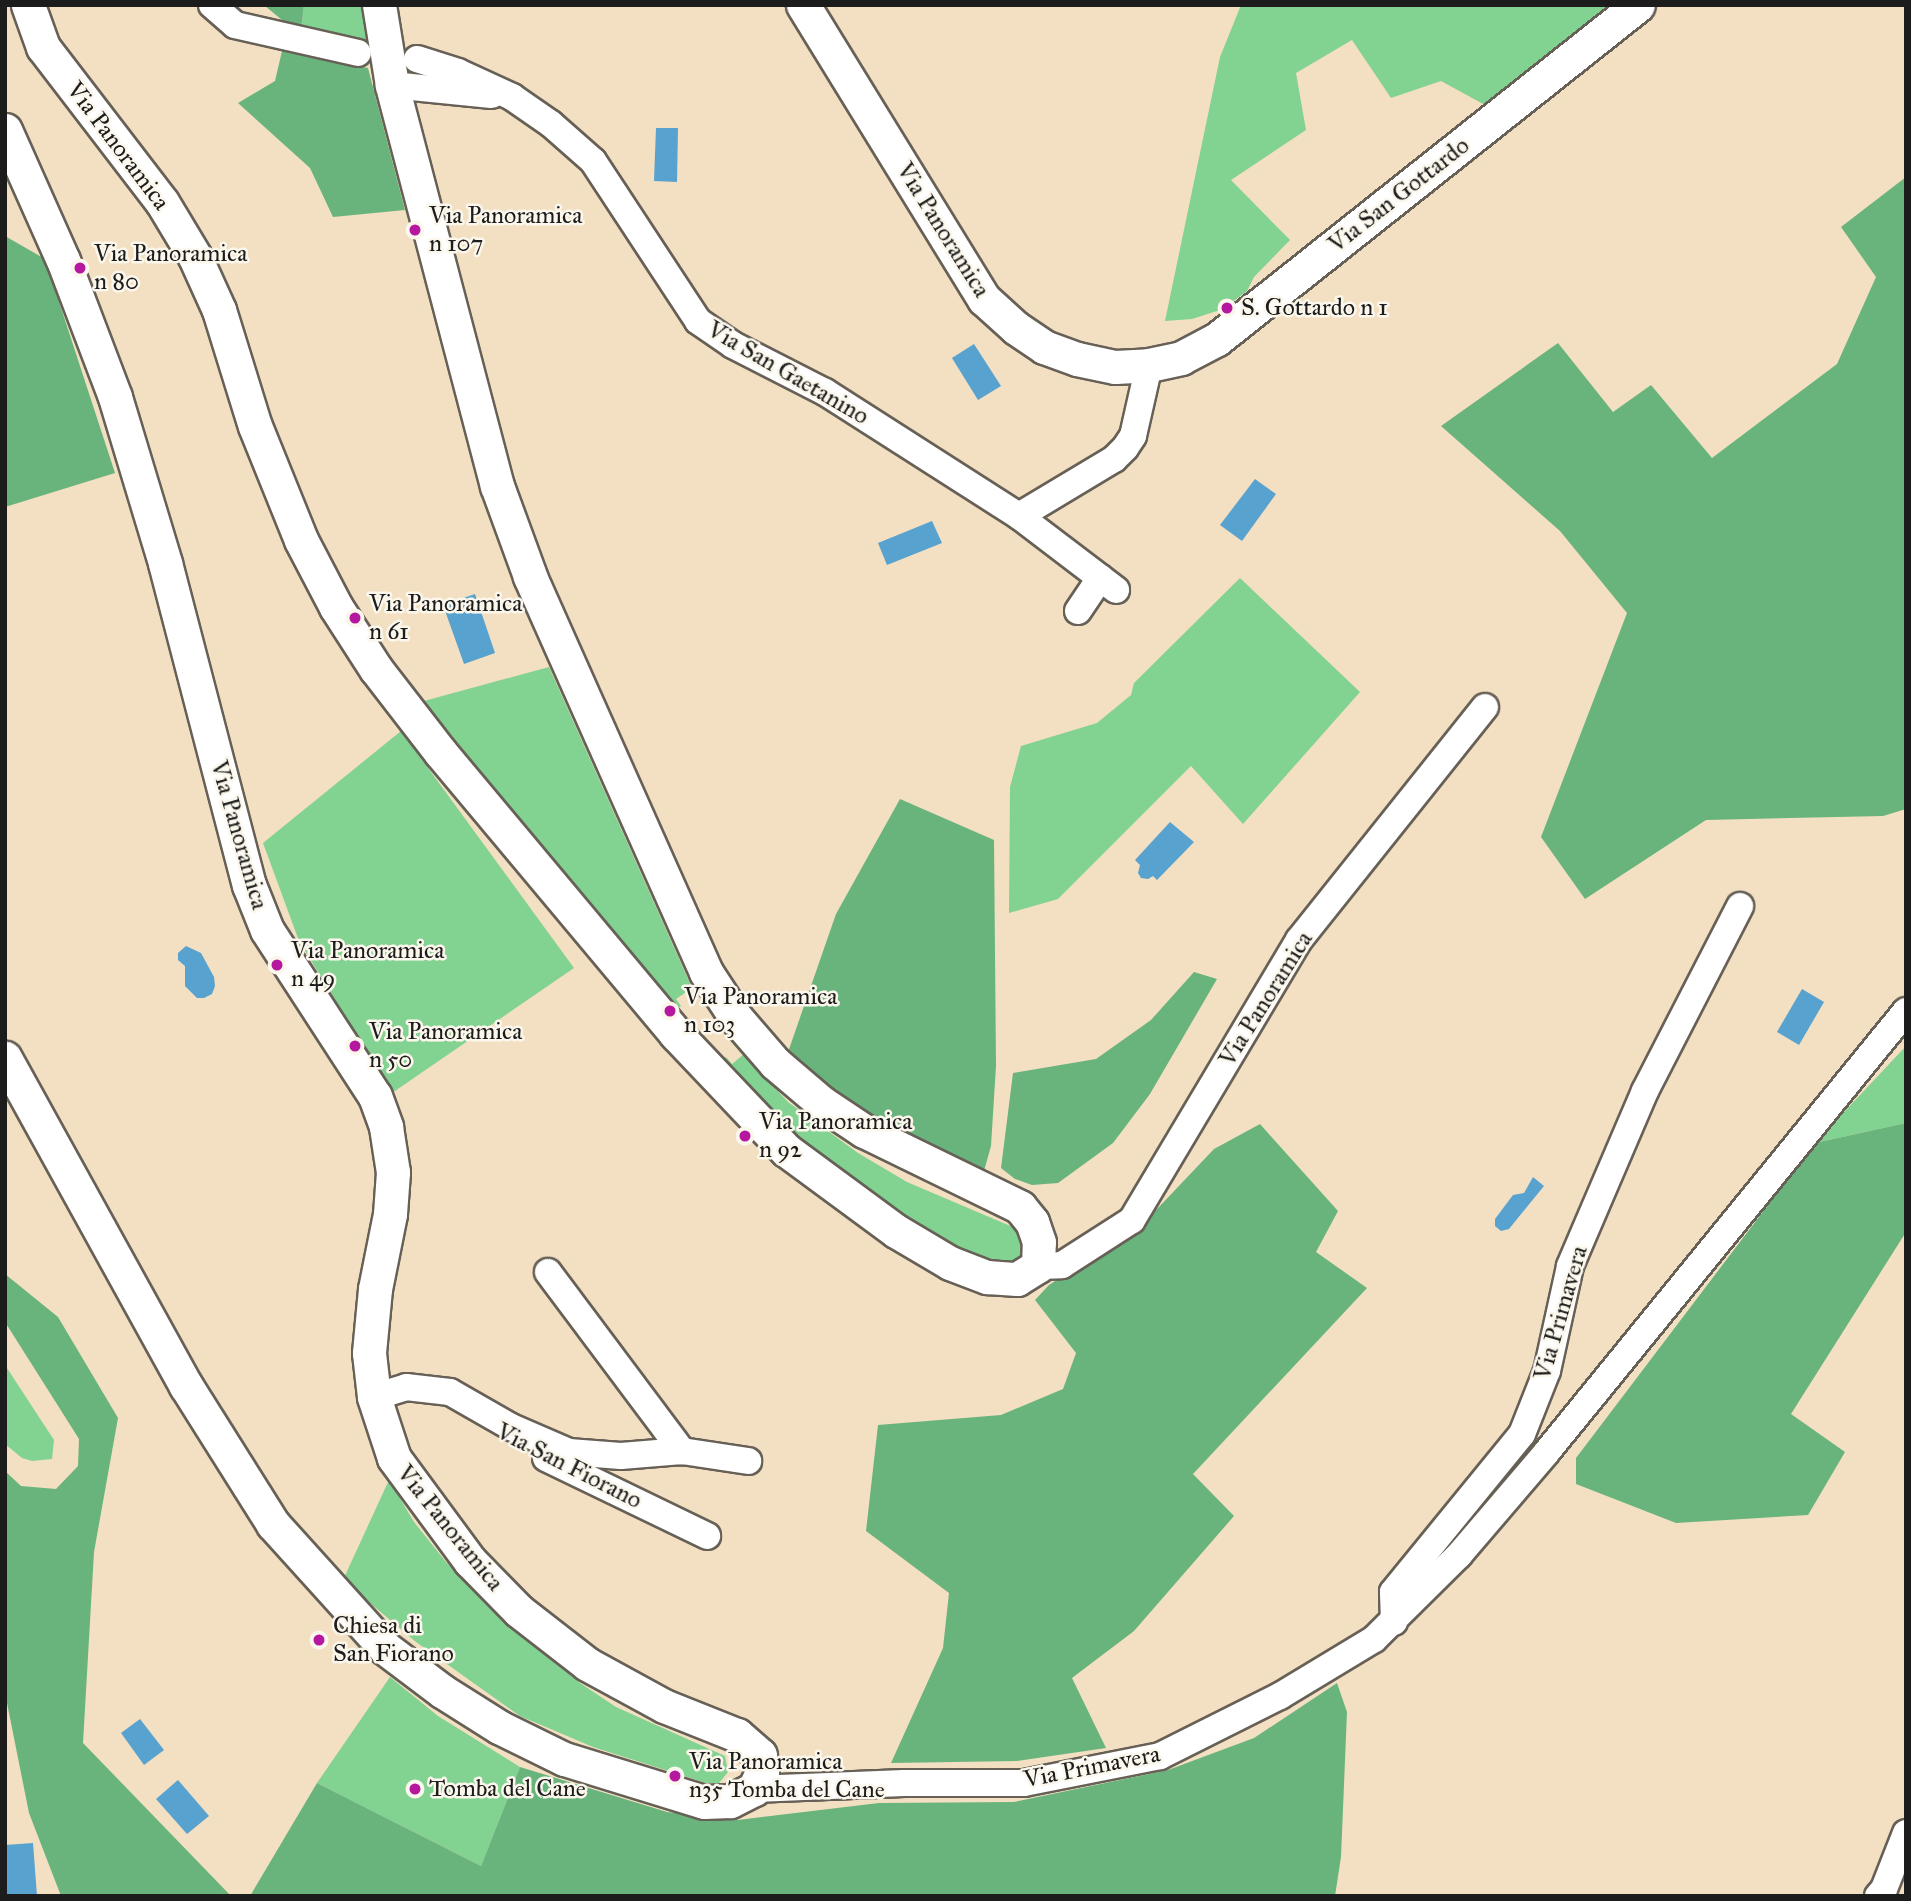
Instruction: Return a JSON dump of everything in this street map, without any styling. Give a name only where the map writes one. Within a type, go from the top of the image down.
[{"type":"street","name":"Via Panoramica","points":[[29,5],[43,47],[162,202],[195,257],[219,310],[256,426],[301,540],[336,607],[376,669],[441,753],[676,1034],[808,1169],[896,1231],[950,1263],[987,1277],[1017,1279],[1038,1266],[1062,1265],[1132,1220],[1299,940],[1485,706]]},
{"type":"street","points":[[212,5],[235,25],[358,53]]},
{"type":"street","points":[[379,5],[392,85],[497,486],[530,576],[705,972],[736,1018],[775,1063],[822,1102],[864,1131],[1020,1207],[1032,1222],[1039,1242],[1038,1266]]},
{"type":"street","name":"Via Panoramica","points":[[803,5],[984,299],[1016,328],[1044,347],[1077,359],[1115,367],[1149,365]]},
{"type":"street","name":"Via San Gottardo","points":[[1149,365],[1181,358],[1217,339],[1638,5]]},
{"type":"street","name":"Via San Gaetanino","points":[[417,59],[458,72],[512,97],[551,124],[593,161],[698,321],[733,345],[825,392],[1019,516],[1108,584],[1078,611]]},
{"type":"street","name":"Via San Gaetanino","points":[[392,85],[512,97]]},
{"type":"street","name":"Via Panoramica","points":[[5,130],[63,260],[115,397],[165,563],[249,885],[267,930],[375,1096],[386,1127],[393,1172],[390,1214],[369,1353],[374,1398],[394,1458],[470,1561],[519,1611],[587,1664],[664,1706],[737,1735],[760,1755],[762,1772],[754,1789]]},
{"type":"street","points":[[1019,516],[1114,459],[1125,448],[1133,436],[1149,365]]},
{"type":"street","name":"Via Primavera","points":[[1394,1622],[1393,1592],[1522,1434],[1547,1371],[1570,1266],[1645,1091],[1740,906]]},
{"type":"street","name":"Via Primavera","points":[[754,1789],[904,1783],[1024,1783],[1160,1756],[1280,1696],[1374,1639],[1459,1555],[1546,1453],[1906,1011]]},
{"type":"street","points":[[5,1058],[179,1374],[273,1524],[385,1648],[442,1691],[499,1727],[564,1759],[704,1802],[730,1801],[754,1789]]},
{"type":"street","points":[[548,1272],[682,1451]]},
{"type":"street","name":"Via San Fiorano","points":[[374,1398],[406,1387],[450,1392],[511,1427],[569,1452],[621,1456],[682,1451],[748,1461]]},
{"type":"street","name":"Via San Fiorano","points":[[435,1389],[510,1440],[707,1536]]},
{"type":"street","points":[[1878,1896],[1884,1889],[1906,1833]]},
{"type":"green space","points":[[264,5],[304,5],[301,29],[289,26]]},
{"type":"green space","points":[[304,5],[363,5],[373,44],[301,29]]},
{"type":"green space","points":[[1241,5],[1613,5],[1485,105],[1441,81],[1391,98],[1352,40],[1296,73],[1306,130],[1231,180],[1290,240],[1254,277],[1247,291],[1223,309],[1192,319],[1165,321],[1220,57]]},
{"type":"green space","points":[[282,51],[368,68],[405,210],[333,217],[310,168],[238,103],[275,81]]},
{"type":"green space","points":[[1906,177],[1906,809],[1883,816],[1706,820],[1585,899],[1541,837],[1627,613],[1560,531],[1441,426],[1558,343],[1613,412],[1651,385],[1712,458],[1837,364],[1876,277],[1841,227]]},
{"type":"green space","points":[[5,236],[45,259],[115,473],[5,507]]},
{"type":"green space","points":[[1240,578],[1360,692],[1243,824],[1191,766],[1058,899],[1009,913],[1010,787],[1021,746],[1097,723],[1131,695],[1134,683]]},
{"type":"green space","points":[[549,667],[692,988],[676,999],[681,1006],[675,1010],[596,917],[424,701]]},
{"type":"green space","points":[[401,731],[574,968],[392,1093],[299,941],[263,843]]},
{"type":"green space","points":[[900,799],[994,840],[996,1066],[991,1146],[984,1171],[856,1106],[787,1055],[836,914]]},
{"type":"green space","points":[[1194,972],[1217,979],[1150,1094],[1113,1143],[1058,1183],[1032,1185],[1015,1179],[1001,1168],[1013,1073],[1096,1059],[1151,1020]]},
{"type":"green space","points":[[1906,1046],[1906,1123],[1815,1143]]},
{"type":"green space","points":[[744,1054],[788,1102],[858,1153],[907,1182],[1022,1231],[1027,1245],[1019,1259],[1010,1264],[1000,1264],[968,1252],[900,1212],[794,1139],[719,1063],[726,1057],[732,1064]]},
{"type":"green space","points":[[1906,1123],[1906,1232],[1791,1414],[1845,1452],[1808,1515],[1676,1523],[1576,1484],[1576,1458],[1815,1143]]},
{"type":"green space","points":[[1260,1124],[1338,1211],[1316,1252],[1367,1288],[1193,1474],[1234,1516],[1134,1631],[1072,1678],[1106,1748],[1017,1761],[891,1763],[943,1648],[949,1593],[866,1531],[878,1425],[1001,1415],[1063,1389],[1076,1353],[1035,1300],[1049,1285],[1158,1208],[1214,1149]]},
{"type":"green space","points":[[5,1274],[58,1317],[118,1418],[94,1552],[83,1743],[231,1896],[61,1896],[29,1813],[5,1693],[5,1471],[21,1486],[56,1489],[78,1466],[79,1439],[5,1322]]},
{"type":"green space","points":[[5,1365],[54,1440],[52,1459],[32,1461],[22,1458],[5,1444]]},
{"type":"green space","points":[[389,1480],[414,1522],[446,1562],[521,1636],[580,1683],[616,1707],[725,1756],[728,1772],[719,1783],[706,1783],[593,1747],[520,1716],[416,1642],[343,1580]]},
{"type":"green space","points":[[390,1677],[438,1716],[520,1767],[481,1866],[317,1783]]},
{"type":"green space","points":[[1337,1683],[1347,1712],[1341,1857],[1335,1896],[250,1896],[317,1783],[481,1866],[520,1767],[667,1812],[738,1820],[879,1803],[1014,1802],[1168,1770],[1254,1738]]},
{"type":"water","points":[[656,128],[678,128],[677,182],[654,181]]},
{"type":"water","points":[[974,344],[1001,386],[978,400],[952,358]]},
{"type":"water","points":[[1255,479],[1276,494],[1242,541],[1220,525]]},
{"type":"water","points":[[932,521],[942,543],[887,565],[878,543]]},
{"type":"water","points":[[475,594],[495,653],[464,664],[443,605]]},
{"type":"water","points":[[1170,822],[1194,842],[1157,880],[1153,876],[1148,879],[1141,878],[1138,873],[1140,865],[1135,860]]},
{"type":"water","points":[[186,946],[201,953],[214,977],[212,994],[204,998],[197,998],[185,986],[185,966],[178,960],[178,953]]},
{"type":"water","points":[[1802,989],[1824,1002],[1799,1045],[1777,1032]]},
{"type":"water","points":[[1533,1177],[1544,1186],[1509,1229],[1501,1231],[1495,1226],[1495,1219],[1513,1195],[1524,1193]]},
{"type":"water","points":[[140,1719],[164,1750],[144,1765],[121,1733]]},
{"type":"water","points":[[178,1780],[209,1816],[187,1834],[156,1799]]},
{"type":"water","points":[[33,1843],[37,1896],[5,1896],[5,1845]]},
{"type":"place","name":"Via Panoramica n 107","points":[[415,230]]},
{"type":"place","name":"Via Panoramica n 80","points":[[80,268]]},
{"type":"place","name":"S. Gottardo n 1","points":[[1227,308]]},
{"type":"place","name":"Via Panoramica n 61","points":[[355,618]]},
{"type":"place","name":"Via Panoramica n 49","points":[[277,965]]},
{"type":"place","name":"Via Panoramica n 103","points":[[670,1011]]},
{"type":"place","name":"Via Panoramica n 50","points":[[355,1046]]},
{"type":"place","name":"Via Panoramica n 92","points":[[745,1136]]},
{"type":"place","name":"Chiesa di San Fiorano","points":[[319,1640]]},
{"type":"place","name":"Via Panoramica n35 Tomba del Cane","points":[[675,1776]]},
{"type":"place","name":"Tomba del Cane","points":[[415,1789]]}]
